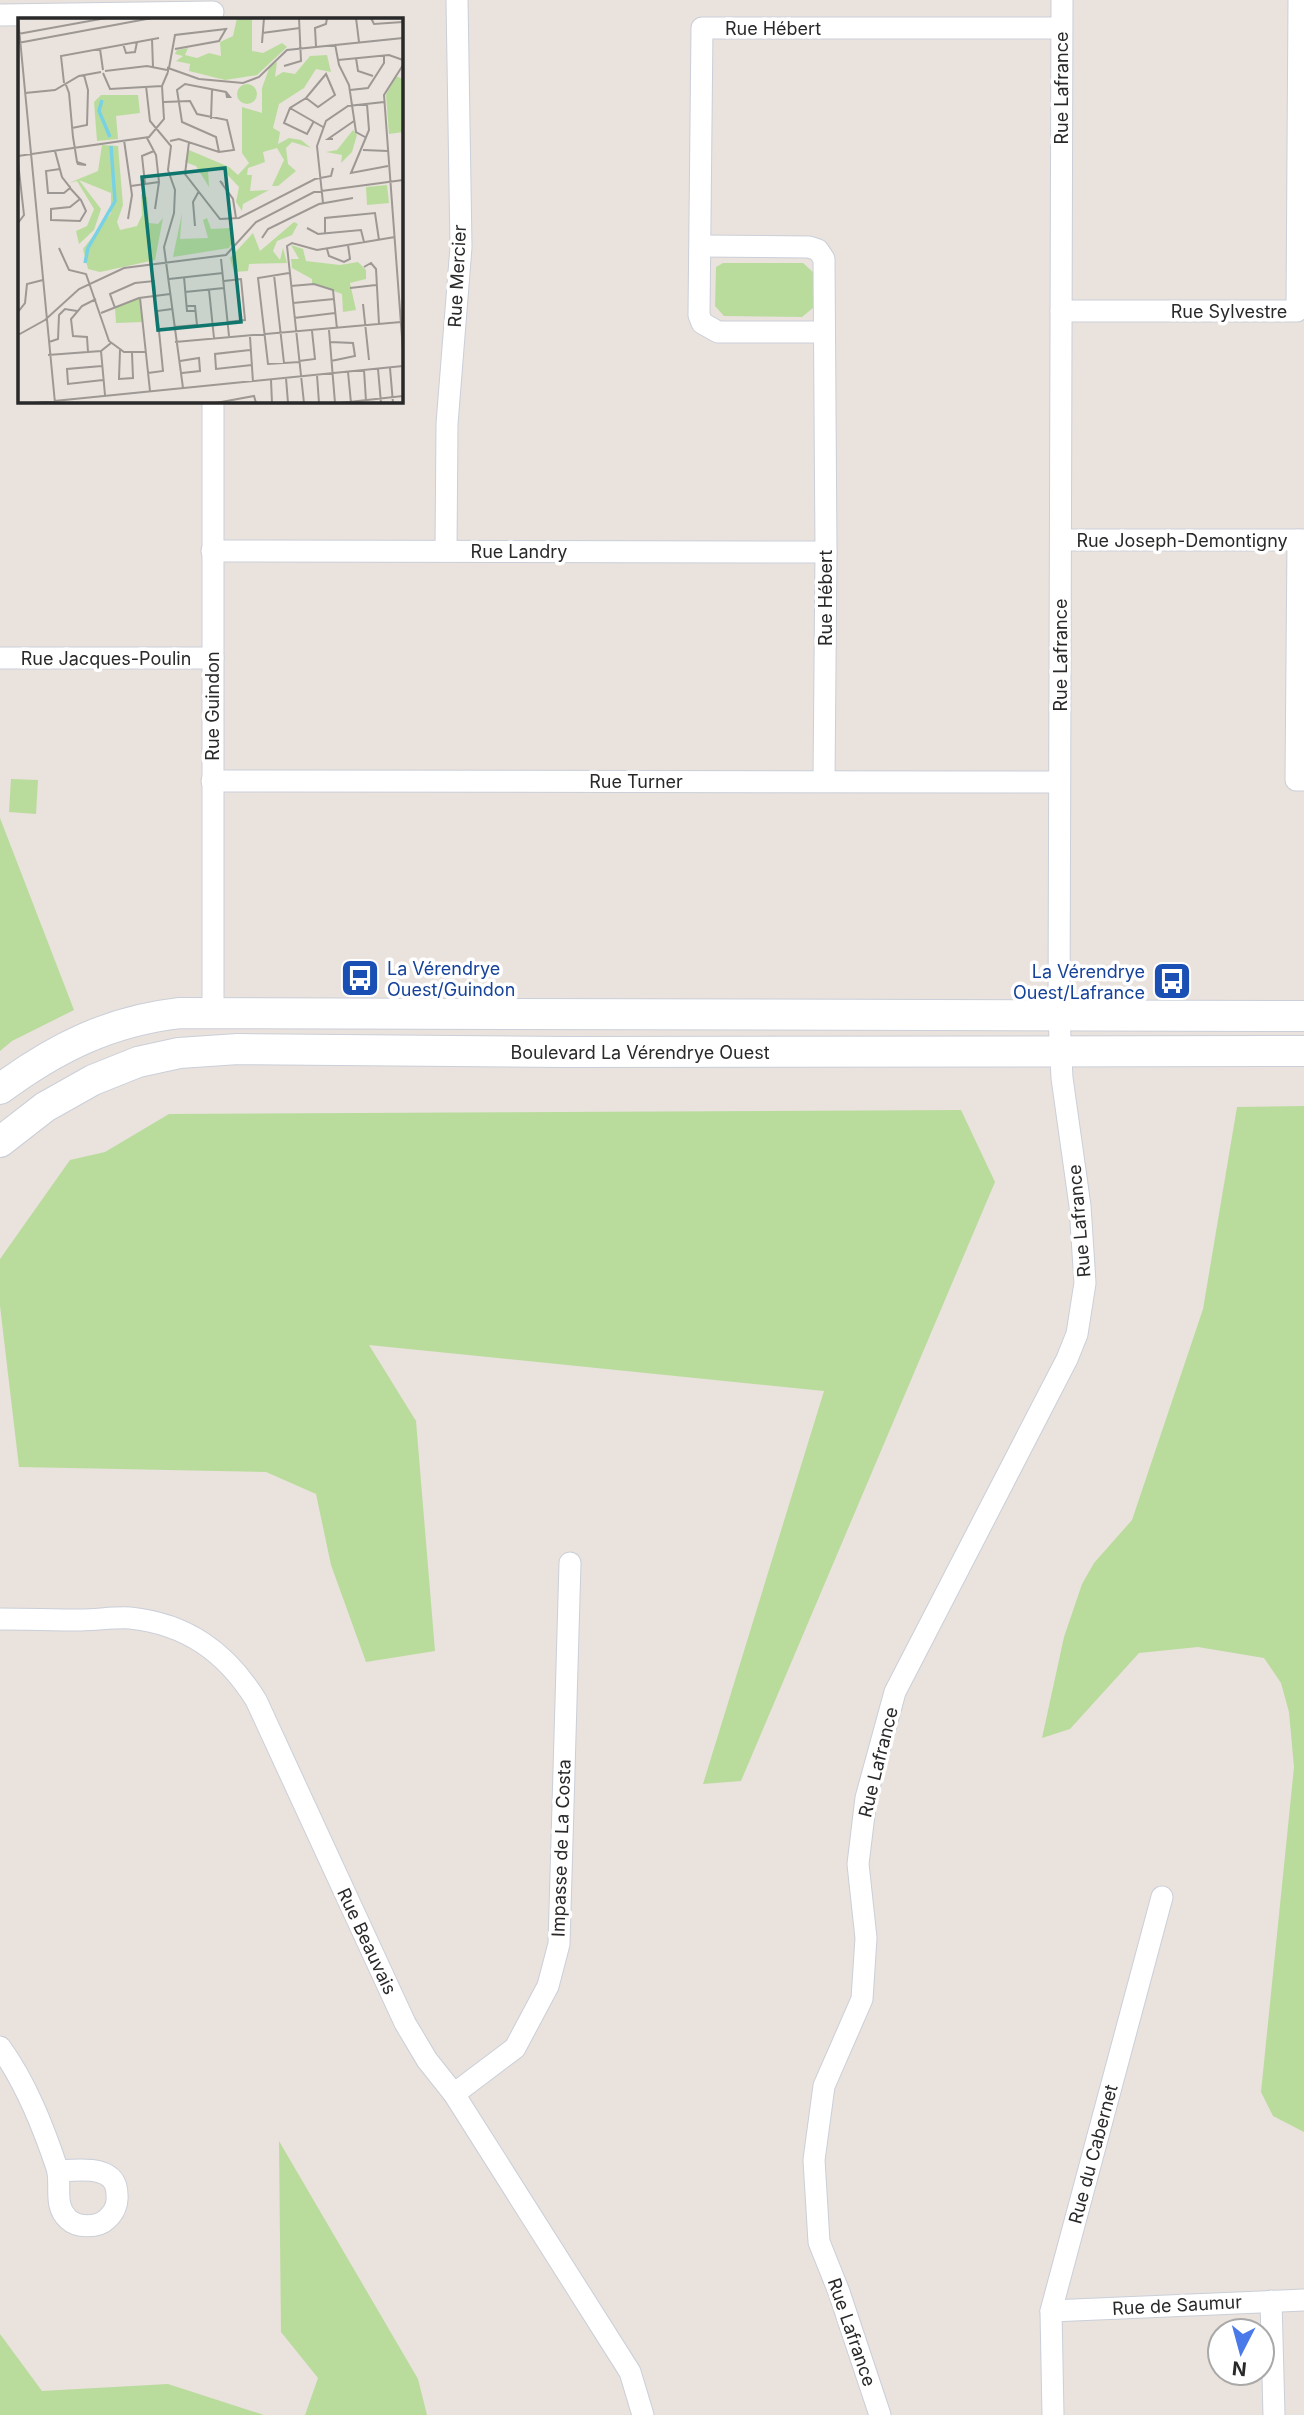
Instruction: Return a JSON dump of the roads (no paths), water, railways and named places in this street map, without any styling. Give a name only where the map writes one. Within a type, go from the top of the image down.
[{"type":"main road","name":"Boulevard La Vérendrye Ouest","points":[[0,1089],[53,1052],[97,1033],[150,1017],[212,1012],[1304,1016]]},
{"type":"main road","name":"Boulevard La Vérendrye Ouest","points":[[0,1142],[45,1107],[93,1080],[138,1062],[191,1052],[238,1049],[566,1052],[1304,1051]]},
{"type":"street","name":"Rue Mercier","points":[[446,551],[445,466],[461,247],[457,0]]},
{"type":"street","name":"Rue Lafrance","points":[[880,2415],[819,2242],[814,2160],[824,2085],[862,2000],[866,1938],[858,1864],[866,1798],[895,1692],[1048,1399],[1077,1334],[1085,1283],[1062,1078],[1059,1017],[1062,0]]},
{"type":"street","name":"Rue Sylvestre","points":[[1061,311],[1297,311],[1299,0]]},
{"type":"street","points":[[0,15],[213,10]]},
{"type":"street","name":"Rue Hébert","points":[[824,332],[718,332],[710,330],[702,323],[699,315],[702,246],[702,29],[1062,28]]},
{"type":"street","name":"Rue Hébert","points":[[702,246],[809,247],[818,250],[824,259],[824,781]]},
{"type":"street","name":"Rue Guindon","points":[[212,1012],[213,402]]},
{"type":"street","name":"Rue Joseph-Demontigny","points":[[1061,540],[1301,540]]},
{"type":"street","points":[[1301,540],[1296,780],[1304,780]]},
{"type":"street","name":"Rue Landry","points":[[212,551],[826,552]]},
{"type":"street","name":"Rue Jacques-Poulin","points":[[0,658],[213,658]]},
{"type":"street","name":"Rue Turner","points":[[212,781],[1059,782]]},
{"type":"street","name":"Impasse de La Costa","points":[[454,2094],[515,2048],[548,1986],[559,1944],[570,1563]]},
{"type":"street","name":"Rue Beauvais","points":[[0,1619],[128,1618],[163,1624],[216,1652],[240,1675],[256,1700],[405,2023],[427,2060],[454,2094],[630,2372],[643,2415]]},
{"type":"street","name":"Rue du Cabernet","points":[[1053,2415],[1051,2311],[1162,1896]]},
{"type":"street","points":[[0,2048],[13,2065],[29,2095],[58,2171]]},
{"type":"street","name":"Rue de Saumur","points":[[1051,2311],[1304,2300]]},
{"type":"street","points":[[1271,2301],[1273,2415]]},
{"type":"place","name":"La Vérendrye Ouest/Guindon","points":[[360,978]]},
{"type":"place","name":"La Vérendrye Ouest/Lafrance","points":[[1172,981]]}]
